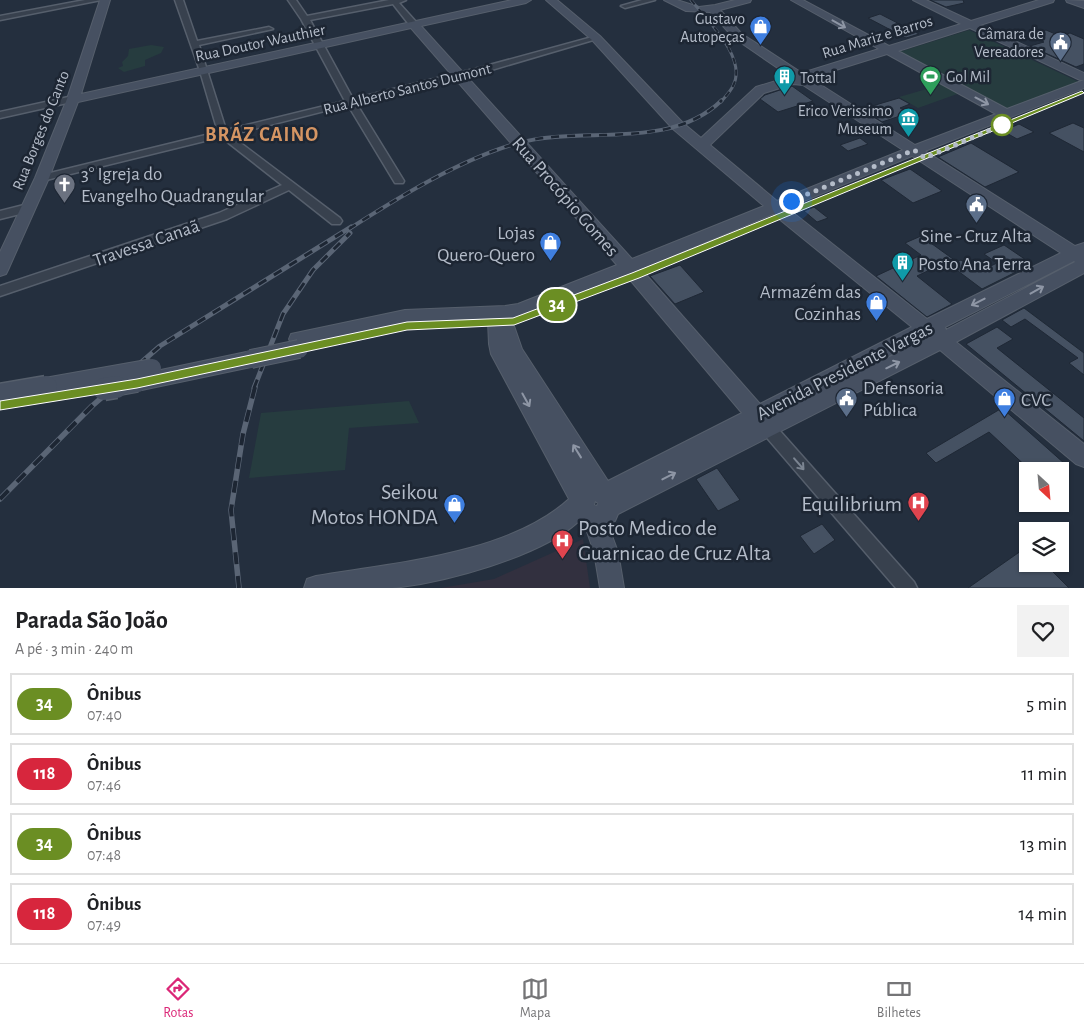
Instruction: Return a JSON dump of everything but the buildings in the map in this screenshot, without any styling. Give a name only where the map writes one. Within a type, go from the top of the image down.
[{"type":"main road","name":"Rua Borges do Canto","points":[[0,270],[42,178],[73,99],[105,0]]},
{"type":"main road","name":"Rua Doutor Wauthier","points":[[73,99],[526,0]]},
{"type":"main road","points":[[551,0],[596,38],[678,126],[701,146],[926,328],[928,335],[942,341],[1084,457]]},
{"type":"main road","points":[[669,0],[682,7],[699,11],[714,11],[746,0]]},
{"type":"main road","points":[[681,0],[691,9]]},
{"type":"main road","points":[[796,0],[1008,115]]},
{"type":"main road","points":[[918,0],[1084,76]]},
{"type":"main road","name":"Rua Mariz e Barros","points":[[701,146],[760,90],[1049,0]]},
{"type":"main road","points":[[1071,0],[1084,5]]},
{"type":"main road","points":[[714,11],[738,36],[757,50],[750,52],[797,79],[1079,261]]},
{"type":"main road","name":"Rua Procópio Gomes","points":[[414,25],[633,271],[762,421]]},
{"type":"main road","points":[[915,156],[1084,84]]},
{"type":"main road","points":[[0,394],[253,353],[357,331],[501,318],[520,320],[633,271],[915,156],[1084,93]]},
{"type":"main road","name":"Avenida Presidente Vargas","points":[[316,588],[463,561],[516,544],[762,421],[926,328],[1079,261]]},
{"type":"main road","name":"Avenida Presidente Vargas","points":[[762,421],[942,341],[993,315],[1079,261]]},
{"type":"main road","points":[[501,318],[505,347],[597,505],[612,588]]},
{"type":"main road","points":[[0,406],[137,383],[253,353]]},
{"type":"street","points":[[0,18],[97,0]]},
{"type":"street","points":[[179,0],[204,71],[223,134],[336,221]]},
{"type":"street","points":[[292,0],[305,19],[350,102],[399,181]]},
{"type":"street","points":[[305,19],[397,0]]},
{"type":"street","name":"Rua Procópio Gomes","points":[[397,0],[414,25]]},
{"type":"street","points":[[625,6],[651,0]]},
{"type":"street","points":[[194,44],[270,29]]},
{"type":"street","name":"Rua Alberto Santos Dumont","points":[[42,178],[485,70],[596,38]]},
{"type":"street","name":"Rua Doutor Wauthier","points":[[0,115],[73,99]]},
{"type":"street","name":"Travessa Canaã","points":[[0,291],[223,216],[289,186]]},
{"type":"street","points":[[0,215],[28,208]]},
{"type":"street","name":"Rua Procópio Gomes","points":[[762,421],[908,588]]},
{"type":"shaded area","name":"Posto Medico de Guarnicao de Cruz Alta","points":[[583,539],[590,588],[441,588],[494,579]]},
{"type":"green space","points":[[969,30],[1079,82],[1003,111],[896,53]]},
{"type":"green space","points":[[151,45],[164,47],[161,53],[145,60],[145,66],[124,72],[118,68],[123,66],[122,62],[128,56],[129,49]]},
{"type":"green space","name":"Gol Mil","points":[[944,84],[960,93],[918,108],[899,97]]},
{"type":"green space","points":[[409,401],[419,423],[349,428],[345,470],[249,478],[261,413]]},
{"type":"railway","points":[[691,0],[724,40],[735,64],[736,75],[733,86],[721,102]]},
{"type":"railway","points":[[349,229],[431,180],[496,150],[543,138],[651,132],[677,126],[701,116],[722,100]]},
{"type":"railway","points":[[112,388],[160,346],[351,227]]},
{"type":"railway","points":[[254,388],[283,314],[313,270],[350,233]]},
{"type":"railway","points":[[0,499],[92,406],[114,387]]},
{"type":"railway","points":[[239,588],[231,510],[243,434],[255,387]]},
{"type":"bus line","name":"34","points":[[0,406],[137,383],[407,326],[514,322],[636,275],[956,145],[1015,119],[1084,93]]},
{"type":"place","name":"Gustavo Autopeças","points":[[761,46]]},
{"type":"place","name":"Câmara de Vereadores","points":[[1060,61]]},
{"type":"place","name":"Gol Mil","points":[[930,95]]},
{"type":"place","name":"Tottal","points":[[784,96]]},
{"type":"place","name":"Erico Verissimo Museum","points":[[908,138]]},
{"type":"place","name":"3° Igreja do Evangelho Quadrangular","points":[[65,203]]},
{"type":"place","name":"Sine - Cruz Alta","points":[[976,223]]},
{"type":"place","name":"Lojas Quero-Quero","points":[[551,262]]},
{"type":"place","name":"Posto Ana Terra","points":[[902,282]]},
{"type":"place","name":"Armazém das Cozinhas","points":[[877,321]]},
{"type":"place","name":"Defensoria Pública","points":[[847,417]]},
{"type":"place","name":"CVC","points":[[1005,418]]},
{"type":"place","name":"Equilibrium","points":[[918,522]]},
{"type":"place","name":"Seikou Motos HONDA","points":[[454,523]]},
{"type":"place","name":"Posto Medico de Guarnicao de Cruz Alta","points":[[562,559]]},
{"type":"district","name":"BRÁZ CAINO","points":[[262,134]]},
{"type":"route","points":[[791,201],[914,150],[925,158],[1002,125]]}]
